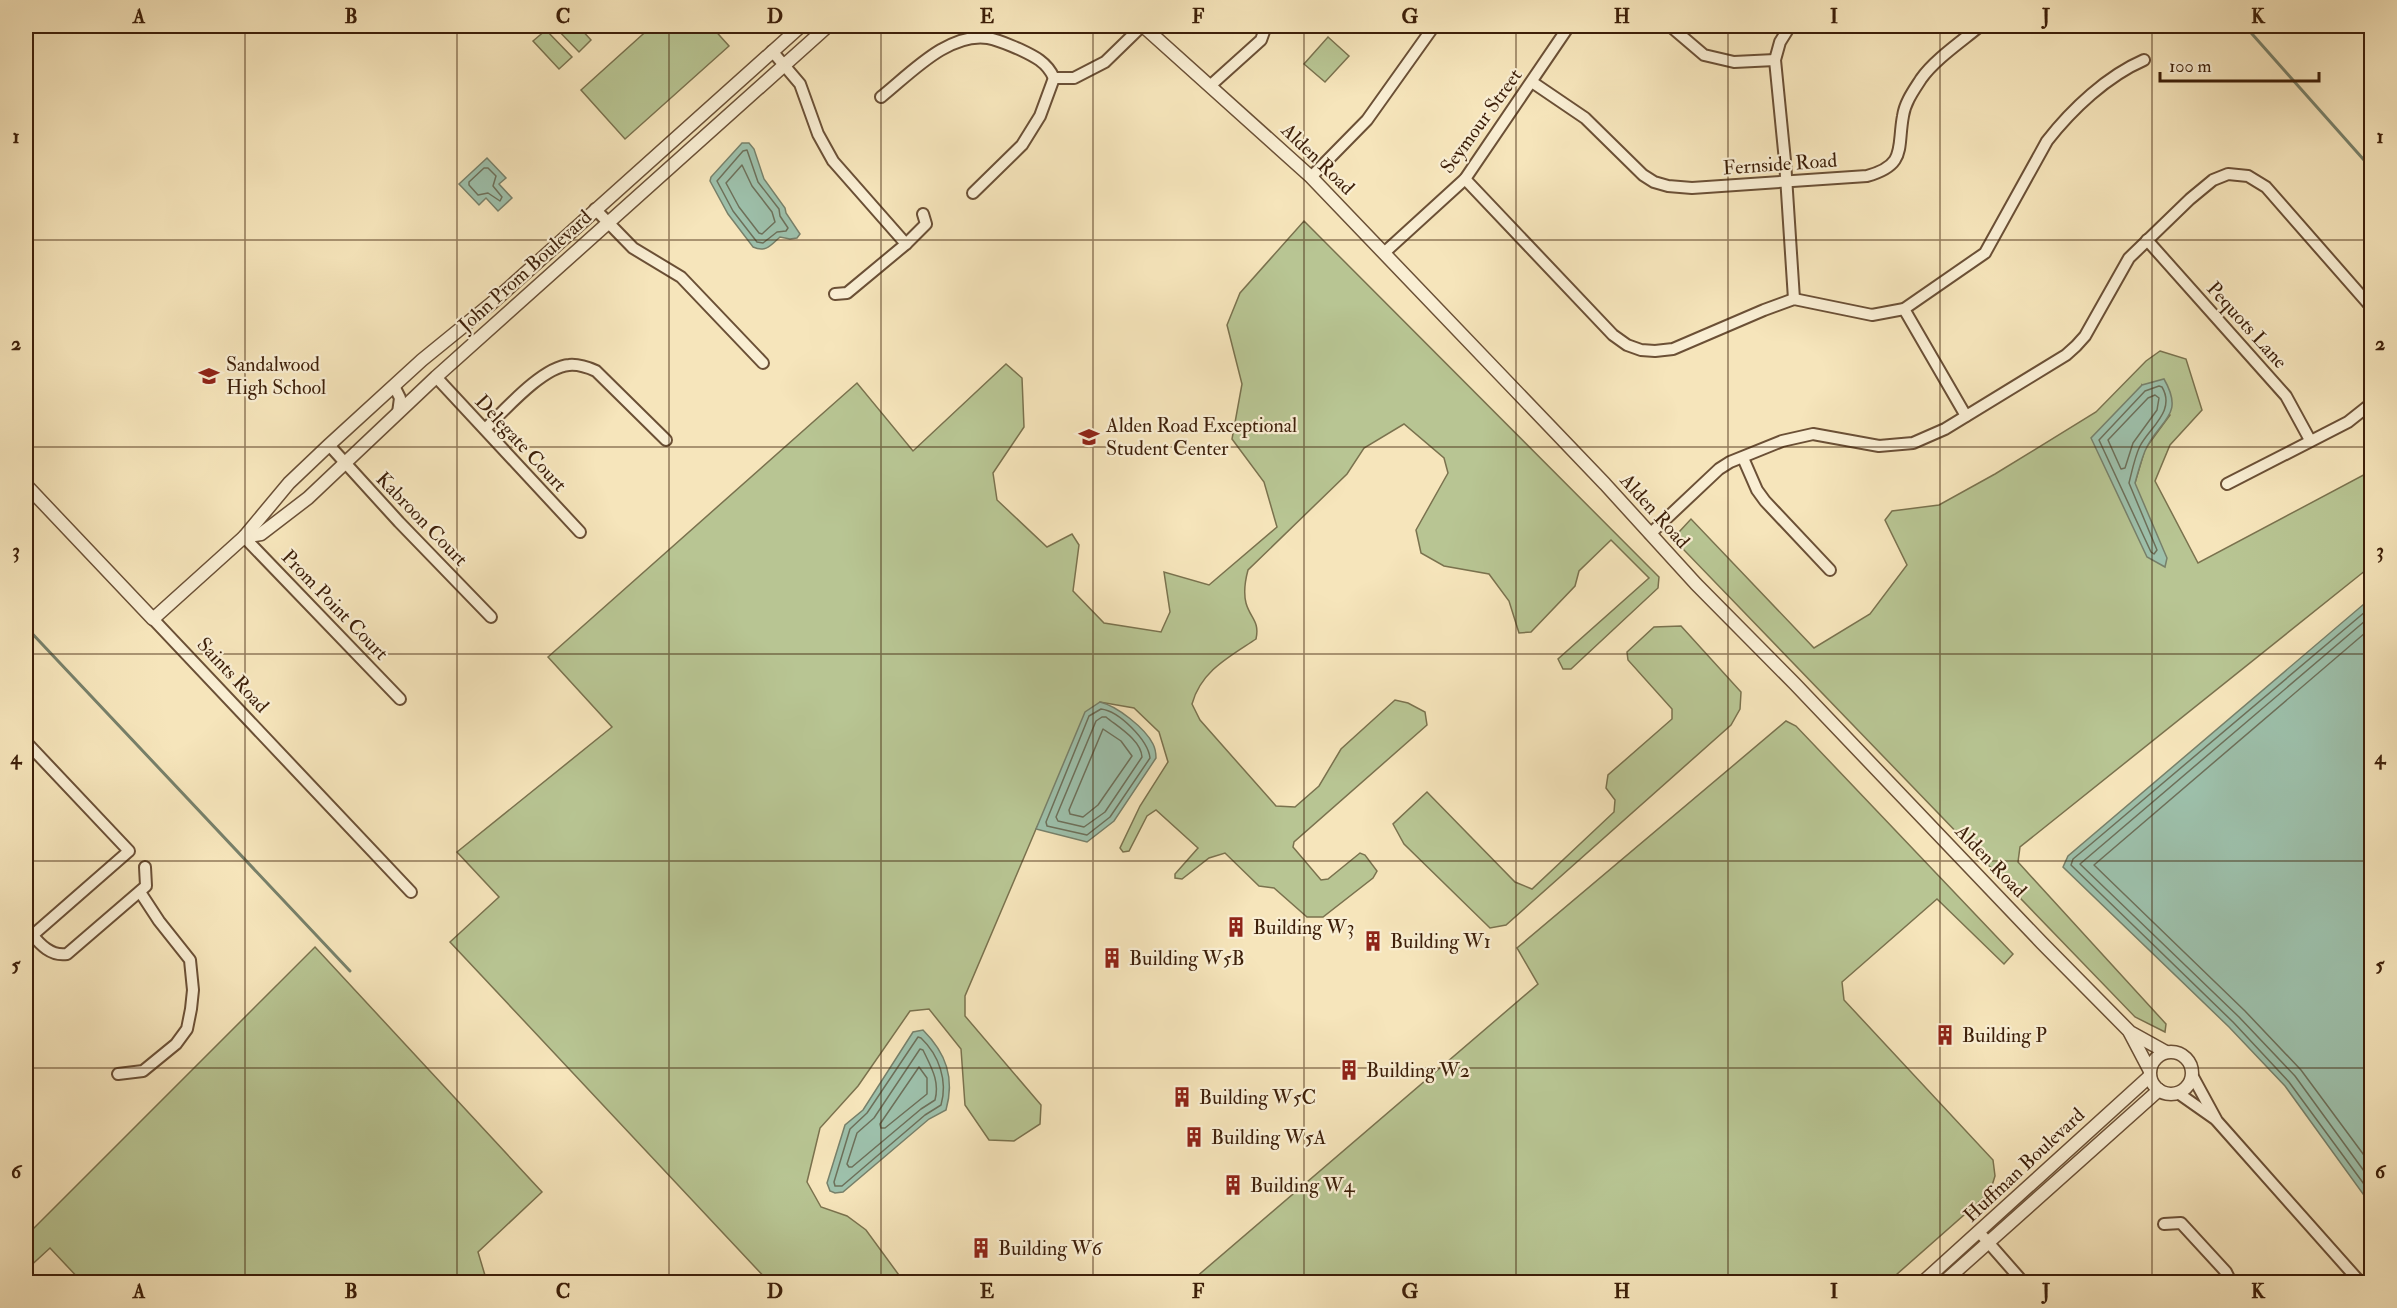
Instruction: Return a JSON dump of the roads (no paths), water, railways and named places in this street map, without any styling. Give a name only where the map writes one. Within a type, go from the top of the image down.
[{"type":"street","name":"John Prom Boulevard","points":[[153,619],[244,537],[289,483],[329,445],[492,303],[801,26]]},
{"type":"street","name":"John Prom Boulevard","points":[[244,537],[261,534],[308,498],[436,377],[828,26]]},
{"type":"street","points":[[1054,78],[1074,78],[1105,62],[1143,26]]},
{"type":"street","name":"Alden Road","points":[[1143,26],[1311,177],[1385,252],[1696,584],[2130,1032],[2166,1052]]},
{"type":"street","points":[[1211,85],[1261,40],[1266,26]]},
{"type":"street","points":[[1311,177],[1367,120],[1434,26]]},
{"type":"street","name":"Seymour Street","points":[[1385,252],[1465,179],[1569,26]]},
{"type":"street","points":[[1670,26],[1704,55],[1734,62],[1775,60]]},
{"type":"street","points":[[1790,26],[1780,42],[1775,60],[1794,299]]},
{"type":"street","name":"Fernside Road","points":[[1532,82],[1585,118],[1637,170],[1654,182],[1692,188],[1857,177],[1882,172],[1891,165],[1900,151],[1903,114],[1923,75],[1980,26]]},
{"type":"street","points":[[2367,26],[2372,30]]},
{"type":"street","points":[[881,97],[950,45],[976,37],[997,40],[1042,61],[1054,78]]},
{"type":"street","points":[[772,51],[805,93],[818,134],[833,161],[906,244]]},
{"type":"street","points":[[1465,179],[1613,335],[1627,345],[1641,350],[1673,349],[1794,299],[1872,315],[1904,309],[1978,260],[1985,253],[2047,141],[2058,127],[2125,68],[2144,60]]},
{"type":"street","points":[[973,193],[1022,145],[1040,116],[1054,78]]},
{"type":"street","points":[[1650,534],[1719,469],[1782,441],[1813,434],[1879,446],[1913,443],[1945,429],[2066,355],[2085,336],[2114,280],[2129,258],[2212,180],[2228,174],[2248,176],[2266,187],[2372,308]]},
{"type":"street","points":[[596,209],[633,248],[681,277],[763,363]]},
{"type":"street","points":[[835,294],[847,292],[906,244],[926,224],[923,214]]},
{"type":"street","name":"Pequots Lane","points":[[2147,240],[2286,396],[2310,440]]},
{"type":"street","points":[[1904,309],[1966,416]]},
{"type":"street","points":[[485,429],[536,382],[555,369],[568,365],[583,366],[596,371],[666,440]]},
{"type":"street","name":"Delegate Court","points":[[436,377],[580,532]]},
{"type":"street","points":[[394,386],[400,398],[398,412]]},
{"type":"street","points":[[2226,484],[2348,422],[2372,403]]},
{"type":"street","name":"Kabroon Court","points":[[329,445],[492,617]]},
{"type":"street","points":[[1743,458],[1757,490],[1765,501],[1830,570]]},
{"type":"street","name":"Saints Road","points":[[26,484],[411,892]]},
{"type":"street","name":"Prom Point Court","points":[[244,537],[400,699]]},
{"type":"street","points":[[26,742],[129,851],[28,935],[49,952],[58,955],[67,954],[146,886],[145,867]]},
{"type":"street","points":[[118,1074],[143,1071],[176,1044],[187,1029],[191,1009],[193,990],[190,960],[159,921],[140,892]]},
{"type":"street","name":"Alden Road","points":[[2130,1032],[2150,1074]]},
{"type":"street","points":[[2192,1075],[2185,1089],[2169,1095],[2159,1090],[2150,1074],[2154,1060],[2166,1052],[2174,1052],[2187,1060],[2192,1075],[2217,1121]]},
{"type":"street","name":"Huffman Boulevard","points":[[1923,1282],[1980,1233],[2150,1074]]},
{"type":"street","name":"Huffman Boulevard","points":[[1944,1282],[2159,1090]]},
{"type":"street","points":[[2178,1093],[2217,1121],[2360,1282]]},
{"type":"street","points":[[2164,1224],[2181,1223],[2226,1272],[2231,1282]]},
{"type":"street","points":[[1980,1233],[2023,1282]]},
{"type":"water","points":[[742,143],[749,143],[754,149],[764,179],[800,234],[797,238],[780,237],[768,247],[758,249],[753,247],[728,214],[710,181],[711,177]]},
{"type":"water","points":[[487,158],[506,178],[499,184],[512,198],[498,211],[486,198],[479,205],[459,184]]},
{"type":"water","points":[[2164,379],[2170,392],[2171,410],[2145,451],[2135,483],[2167,558],[2165,567],[2147,557],[2091,438],[2142,385]]},
{"type":"water","points":[[2371,598],[2371,1205],[2285,1086],[2229,1027],[2063,867],[2068,856]]},
{"type":"water","points":[[1100,702],[1122,713],[1144,731],[1153,744],[1156,758],[1114,821],[1087,842],[1036,829],[1085,712]]},
{"type":"water","points":[[923,1030],[938,1048],[947,1067],[949,1098],[946,1110],[929,1119],[843,1192],[830,1191],[827,1183],[845,1125],[863,1110],[913,1032]]},
{"type":"waterway","points":[[2245,26],[2372,169]]},
{"type":"waterway","points":[[26,627],[350,971]]},
{"type":"place","name":"Sandalwood High School","points":[[209,376]]},
{"type":"place","name":"Alden Road Exceptional Student Center","points":[[1089,437]]},
{"type":"place","name":"Building W3","points":[[1236,927]]},
{"type":"place","name":"Building W1","points":[[1373,941]]},
{"type":"place","name":"Building W5B","points":[[1112,958]]},
{"type":"place","name":"Building P","points":[[1945,1035]]},
{"type":"place","name":"Building W2","points":[[1349,1070]]},
{"type":"place","name":"Building W5C","points":[[1182,1097]]},
{"type":"place","name":"Building W5A","points":[[1194,1137]]},
{"type":"place","name":"Building W4","points":[[1233,1185]]},
{"type":"place","name":"Building W6","points":[[981,1248]]}]
